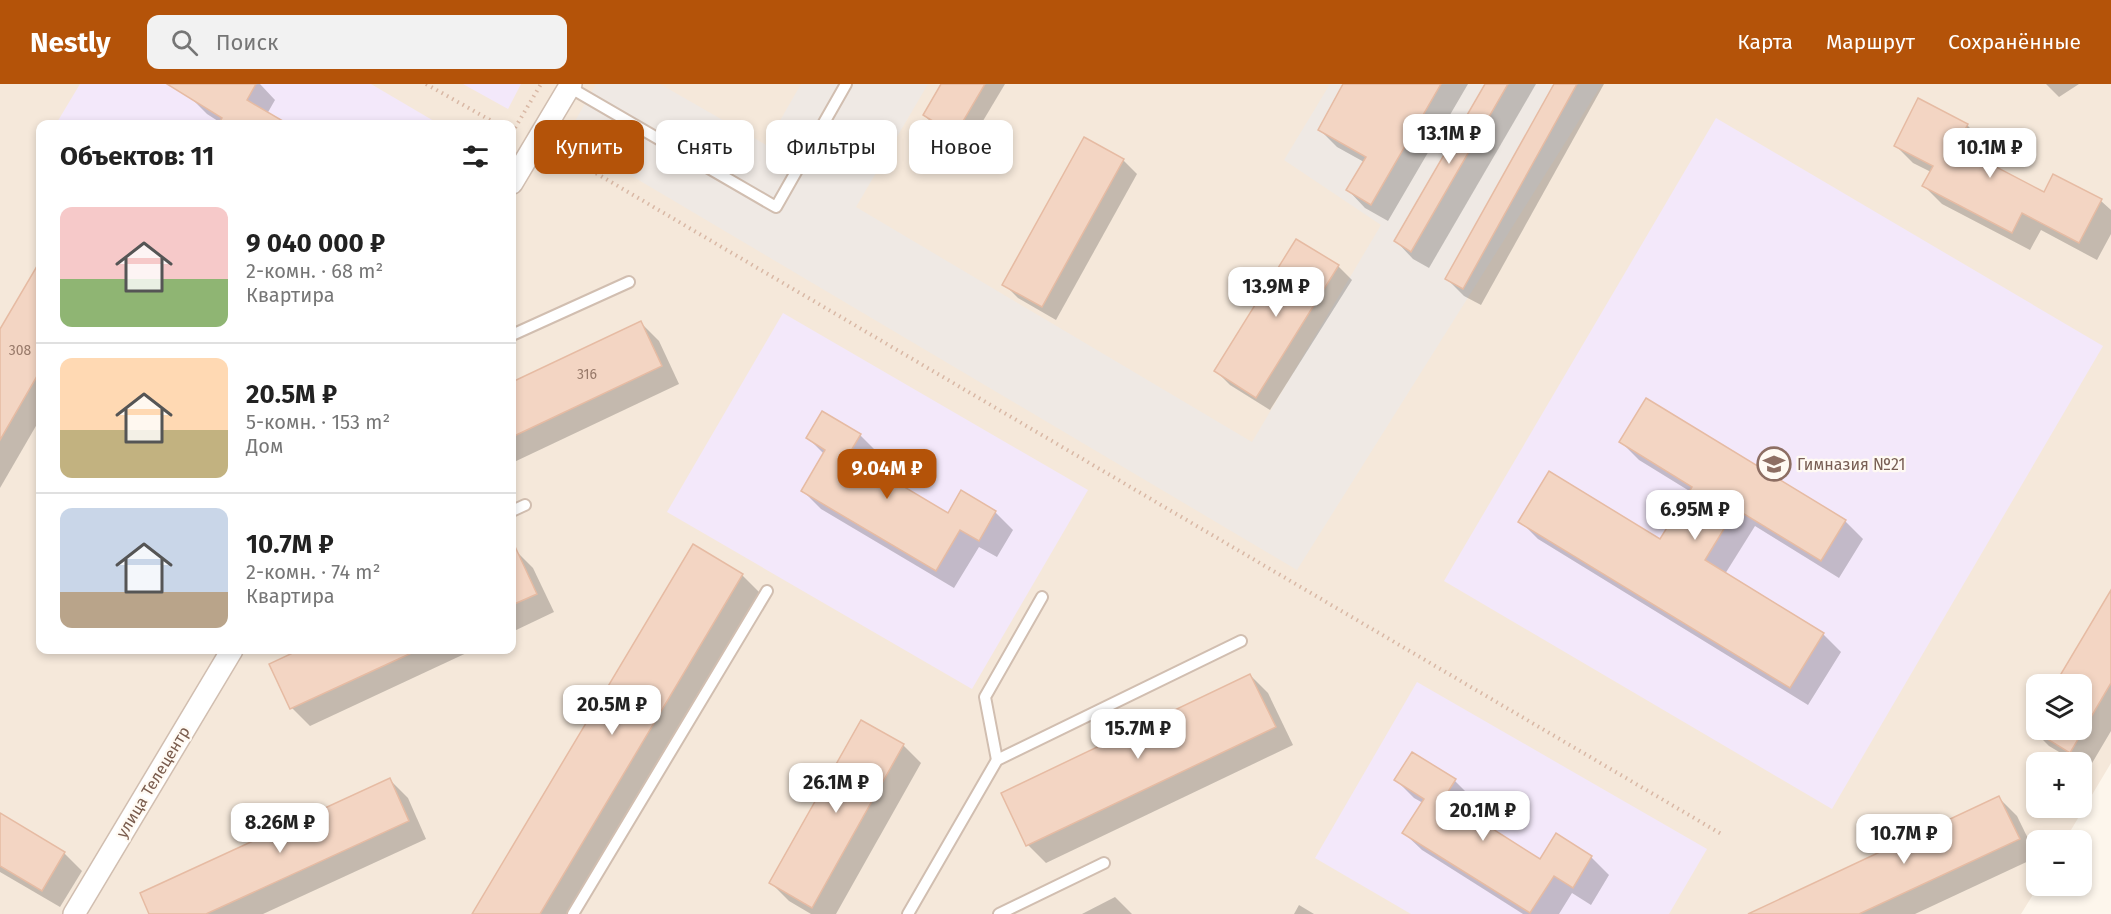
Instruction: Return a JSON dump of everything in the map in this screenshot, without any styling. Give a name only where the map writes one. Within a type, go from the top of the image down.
[{"type":"street","points":[[516,176],[570,86]]},
{"type":"street","name":"улица Телецентр","points":[[74,914],[230,654]]},
{"type":"lane","points":[[570,86],[776,207],[846,84]]},
{"type":"lane","points":[[516,333],[629,282]]},
{"type":"lane","points":[[516,509],[525,505]]},
{"type":"lane","points":[[573,914],[767,591]]},
{"type":"lane","points":[[997,760],[985,697],[1042,597]]},
{"type":"lane","points":[[908,914],[997,760],[1241,641]]},
{"type":"lane","points":[[999,914],[1104,863]]},
{"type":"path","points":[[426,84],[490,120]]},
{"type":"path","points":[[516,126],[541,84]]},
{"type":"path","points":[[597,174],[1723,835]]},
{"type":"shaded area","points":[[0,84],[2111,84],[2111,763],[2092,795],[2092,752],[2026,752],[2026,818],[2078,818],[2071,830],[2026,830],[2026,896],[2032,896],[2021,914],[0,914]]},
{"type":"shaded area","points":[[80,84],[371,84],[432,120],[58,120]]},
{"type":"shaded area","points":[[463,84],[521,84],[508,109]]},
{"type":"shaded area","points":[[596,84],[660,84],[723,120],[656,120],[656,174],[754,174],[754,138],[766,145],[766,174],[875,174],[856,207],[1252,442],[1381,225],[1284,160],[1330,84],[1602,84],[1297,570],[628,174],[644,174],[644,120],[576,120]]},
{"type":"shaded area","points":[[801,84],[928,84],[897,137],[897,120],[780,120]]},
{"type":"shaded area","name":"Гимназия №21","points":[[1716,118],[2103,346],[1832,809],[1444,581]]},
{"type":"shaded area","points":[[783,313],[1088,490],[972,689],[667,512]]},
{"type":"shaded area","points":[[1417,682],[1707,849],[1669,914],[1411,914],[1315,858]]},
{"type":"building","points":[[167,84],[256,84],[247,100],[281,120],[221,120],[222,118]]},
{"type":"building","points":[[941,84],[985,84],[964,120],[931,120],[923,115]]},
{"type":"building","points":[[1343,84],[1441,84],[1371,205],[1346,190],[1366,157],[1318,130]]},
{"type":"building","points":[[1485,84],[1508,84],[1411,252],[1394,241]]},
{"type":"building","points":[[1554,84],[1577,84],[1463,289],[1445,279]]},
{"type":"building","points":[[1918,98],[1968,124],[1956,146],[2044,192],[2053,174],[2102,199],[2079,243],[2022,213],[2012,233],[1922,186],[1933,166],[1894,146]]},
{"type":"building","points":[[1084,137],[1124,159],[1042,307],[1002,285]]},
{"type":"building","points":[[1296,239],[1339,265],[1256,398],[1214,371]]},
{"type":"building","points":[[36,268],[36,378],[0,440],[0,329]]},
{"type":"building","points":[[641,321],[662,366],[516,435],[516,380]]},
{"type":"building","points":[[1646,398],[1846,520],[1821,561],[1736,509],[1705,560],[1824,633],[1790,688],[1518,522],[1549,471],[1660,539],[1692,487],[1619,442]]},
{"type":"building","points":[[822,411],[861,434],[849,454],[948,513],[961,490],[996,511],[979,541],[960,530],[936,571],[801,491],[825,450],[806,438]]},
{"type":"building","points":[[693,544],[743,574],[540,914],[472,914]]},
{"type":"building","points":[[516,549],[537,594],[516,603]]},
{"type":"building","points":[[2111,590],[2111,683],[2092,715],[2092,674],[2061,674]]},
{"type":"building","points":[[290,654],[409,654],[290,709],[269,664]]},
{"type":"building","points":[[1250,674],[1276,727],[1026,846],[1001,793]]},
{"type":"building","points":[[861,720],[904,744],[812,908],[769,883]]},
{"type":"building","points":[[2049,740],[2078,740],[2068,752]]},
{"type":"building","points":[[1412,752],[1456,779],[1444,798],[1540,859],[1556,833],[1592,856],[1573,888],[1554,876],[1530,913],[1402,833],[1424,799],[1394,780]]},
{"type":"building","points":[[390,778],[409,821],[206,914],[149,914],[140,893]]},
{"type":"building","points":[[1999,796],[2020,839],[1859,914],[1748,914]]},
{"type":"building","points":[[0,813],[65,852],[42,891],[0,866]]},
{"type":"place","name":"Гимназия №21","points":[[1774,464]]}]
